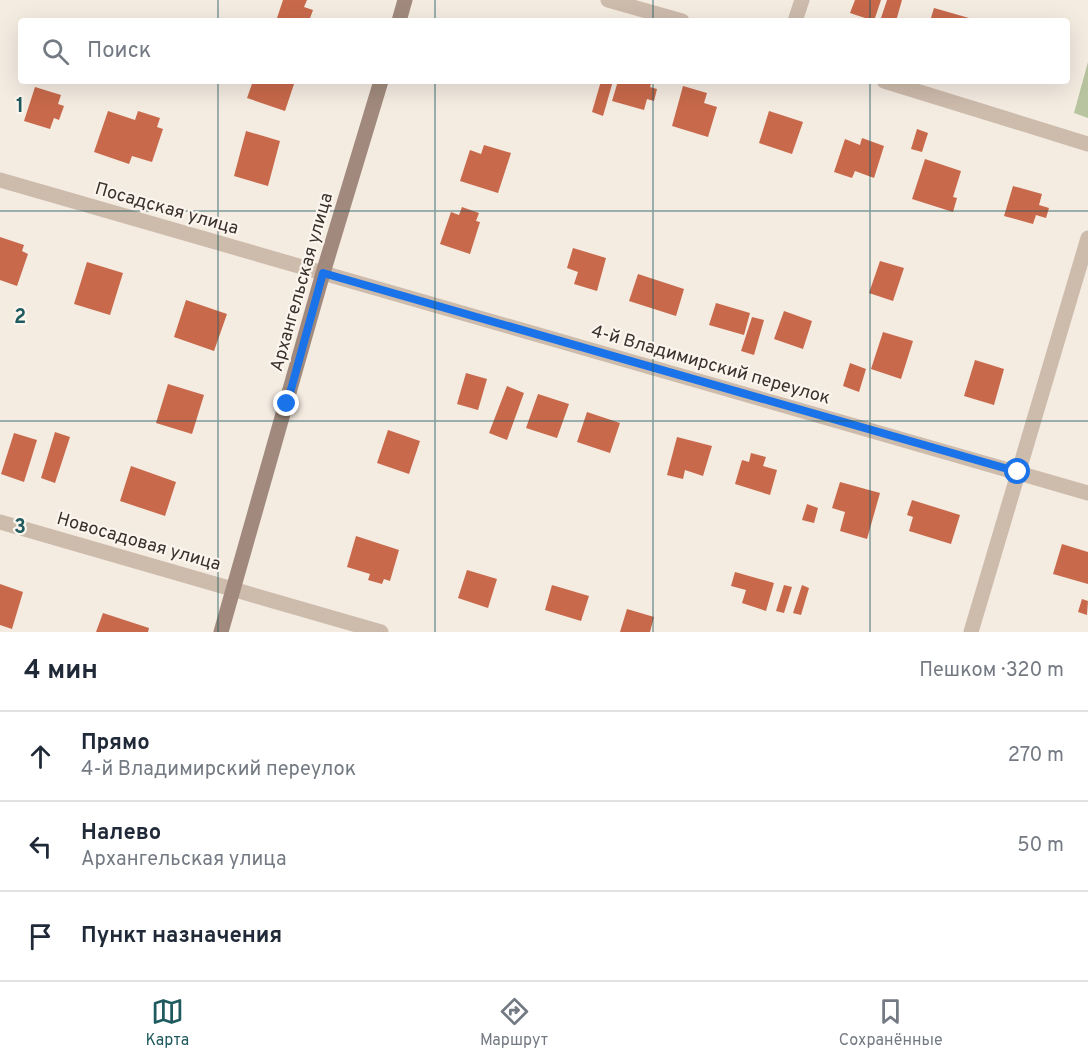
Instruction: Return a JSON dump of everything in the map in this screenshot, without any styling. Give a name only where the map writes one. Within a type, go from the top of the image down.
[{"type":"street","points":[[400,18],[405,0]]},
{"type":"street","points":[[608,0],[671,18]]},
{"type":"street","points":[[796,18],[802,0]]},
{"type":"street","name":"Архангельская улица","points":[[221,632],[323,273],[380,84]]},
{"type":"street","points":[[894,84],[1088,144]]},
{"type":"street","name":"Посадская улица","points":[[0,180],[323,273]]},
{"type":"street","points":[[971,632],[1088,238]]},
{"type":"street","name":"4-й Владимирский переулок","points":[[323,273],[1088,493]]},
{"type":"street","name":"Новосадовая улица","points":[[0,522],[381,632]]},
{"type":"green space","points":[[1088,62],[1088,118],[1074,113]]},
{"type":"building","points":[[283,0],[307,0],[304,7],[313,10],[310,18],[277,18]]},
{"type":"building","points":[[855,0],[881,0],[875,18],[865,18],[850,13]]},
{"type":"building","points":[[887,0],[902,0],[897,18],[881,18]]},
{"type":"building","points":[[934,8],[969,18],[931,18]]},
{"type":"building","points":[[252,84],[294,84],[285,111],[247,98]]},
{"type":"building","points":[[600,84],[612,84],[603,116],[592,112]]},
{"type":"building","points":[[617,84],[651,84],[650,87],[657,89],[654,101],[647,99],[644,110],[612,101]]},
{"type":"building","points":[[683,86],[707,93],[704,103],[717,107],[708,137],[672,126]]},
{"type":"building","points":[[35,87],[61,95],[58,104],[64,106],[59,120],[54,118],[50,129],[24,121]]},
{"type":"building","points":[[108,111],[135,120],[138,111],[160,118],[157,127],[163,129],[152,162],[132,156],[129,164],[94,152]]},
{"type":"building","points":[[769,111],[803,122],[792,154],[759,143]]},
{"type":"building","points":[[917,129],[928,133],[922,152],[911,149]]},
{"type":"building","points":[[246,131],[280,141],[268,186],[234,176]]},
{"type":"building","points":[[862,138],[884,146],[874,178],[855,171],[852,178],[834,172],[845,139],[860,145]]},
{"type":"building","points":[[484,145],[511,153],[498,193],[460,181],[470,150],[481,154]]},
{"type":"building","points":[[925,159],[961,171],[953,197],[957,198],[953,212],[912,199]]},
{"type":"building","points":[[1013,186],[1042,194],[1039,205],[1049,208],[1046,218],[1036,215],[1033,224],[1004,216]]},
{"type":"building","points":[[462,207],[479,213],[476,221],[480,222],[470,254],[440,244],[451,212],[459,215]]},
{"type":"building","points":[[0,237],[24,245],[22,251],[28,254],[17,286],[0,280]]},
{"type":"building","points":[[573,248],[606,258],[597,291],[574,284],[578,272],[567,268]]},
{"type":"building","points":[[880,261],[904,268],[893,301],[869,293]]},
{"type":"building","points":[[87,262],[123,273],[110,315],[74,304]]},
{"type":"building","points":[[638,274],[684,289],[676,316],[629,301]]},
{"type":"building","points":[[186,300],[227,314],[214,351],[174,337]]},
{"type":"building","points":[[716,303],[750,313],[744,335],[709,325]]},
{"type":"building","points":[[784,311],[812,321],[803,349],[774,339]]},
{"type":"building","points":[[752,317],[764,320],[754,355],[741,351]]},
{"type":"building","points":[[883,332],[913,341],[901,379],[871,369]]},
{"type":"building","points":[[975,360],[1004,369],[994,405],[964,396]]},
{"type":"building","points":[[850,363],[866,369],[859,392],[843,386]]},
{"type":"building","points":[[466,373],[487,379],[478,410],[457,404]]},
{"type":"building","points":[[168,384],[204,395],[192,434],[156,423]]},
{"type":"building","points":[[507,386],[524,393],[507,440],[489,433]]},
{"type":"building","points":[[538,394],[569,404],[557,438],[526,428]]},
{"type":"building","points":[[587,412],[620,423],[610,453],[577,442]]},
{"type":"building","points":[[388,430],[420,441],[409,474],[377,463]]},
{"type":"building","points":[[55,432],[70,437],[55,483],[41,478]]},
{"type":"building","points":[[14,433],[37,440],[24,482],[1,474]]},
{"type":"building","points":[[677,437],[712,446],[703,476],[685,470],[683,479],[667,475]]},
{"type":"building","points":[[751,453],[766,457],[763,466],[777,470],[770,495],[735,484],[742,460],[749,462]]},
{"type":"building","points":[[131,466],[176,482],[165,516],[120,501]]},
{"type":"building","points":[[840,482],[880,493],[867,539],[840,531],[845,512],[832,508]]},
{"type":"building","points":[[912,500],[960,515],[951,544],[909,531],[913,517],[907,515]]},
{"type":"building","points":[[807,504],[818,508],[814,523],[802,520]]},
{"type":"building","points":[[356,536],[399,550],[390,581],[384,579],[382,584],[368,580],[370,574],[347,567]]},
{"type":"building","points":[[1062,544],[1088,552],[1088,584],[1053,574]]},
{"type":"building","points":[[467,570],[497,579],[488,608],[458,598]]},
{"type":"building","points":[[735,572],[774,583],[766,611],[742,603],[746,590],[731,586]]},
{"type":"building","points":[[0,584],[23,592],[12,629],[0,625]]},
{"type":"building","points":[[552,585],[589,596],[581,621],[545,610]]},
{"type":"building","points":[[784,585],[792,587],[784,613],[776,611]]},
{"type":"building","points":[[802,585],[809,588],[801,615],[793,613]]},
{"type":"building","points":[[1082,599],[1088,601],[1087,615],[1078,612]]},
{"type":"building","points":[[627,609],[654,617],[650,632],[620,632]]},
{"type":"building","points":[[103,613],[149,628],[148,632],[96,632]]},
{"type":"route","points":[[287,404],[323,273],[1018,472]]}]
